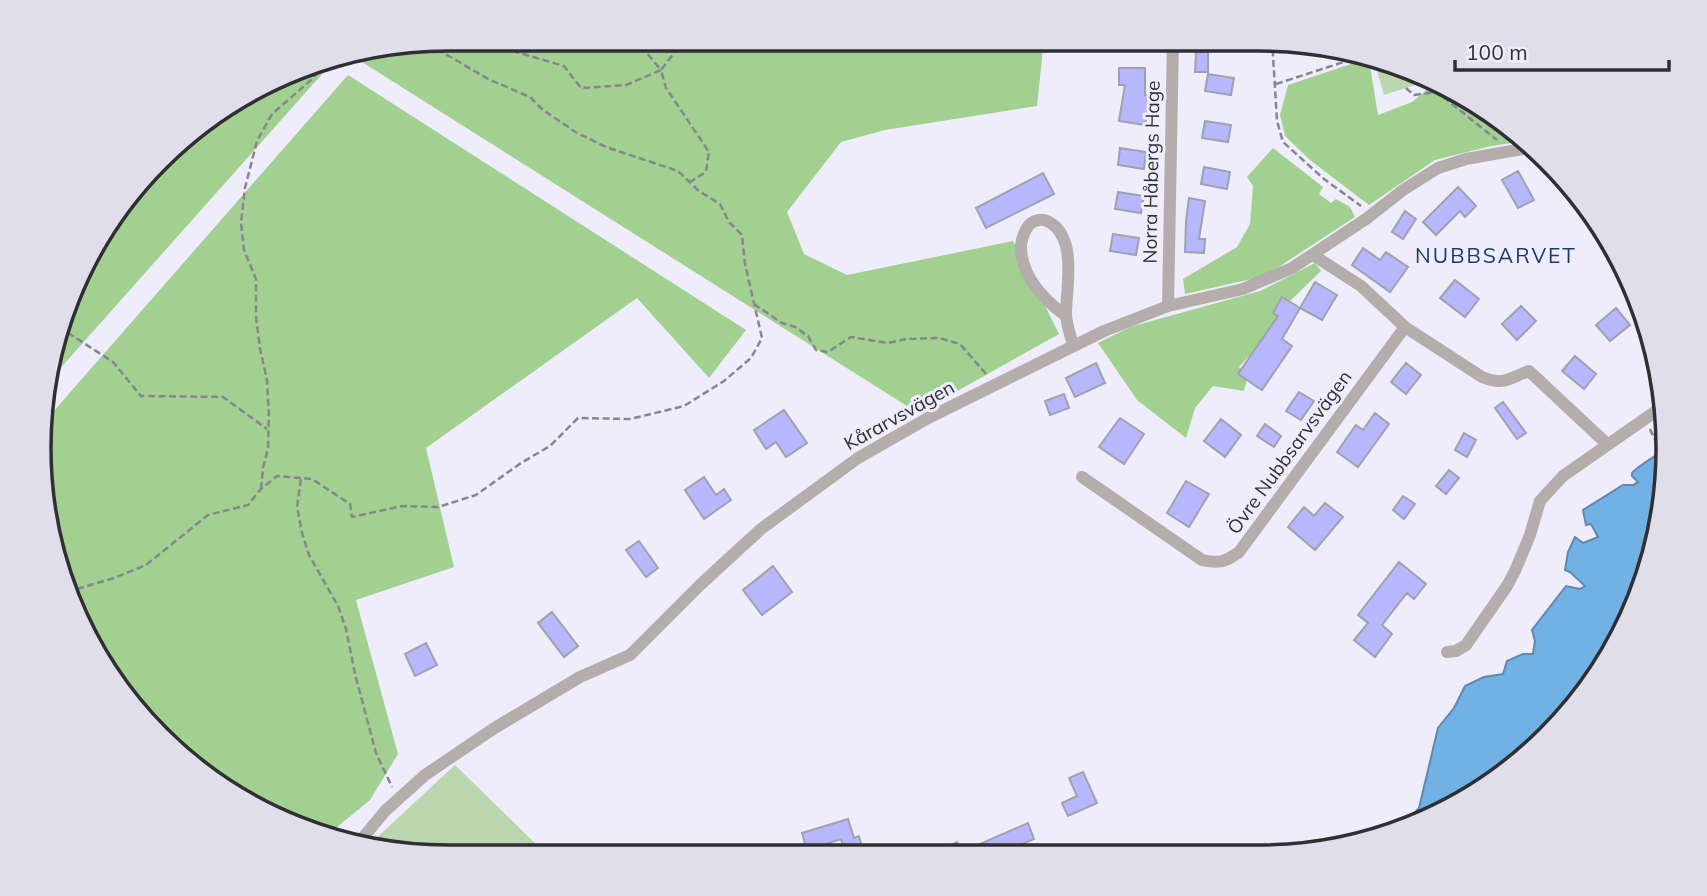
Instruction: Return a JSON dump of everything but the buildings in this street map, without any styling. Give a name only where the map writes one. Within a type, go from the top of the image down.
[{"type":"street","name":"Norra Håbergs Hage","points":[[1168,306],[1173,51]]},
{"type":"street","name":"Kårarvsvägen","points":[[364,836],[373,824],[425,775],[493,729],[580,677],[630,655],[699,584],[761,529],[858,458],[928,418],[1144,314],[1243,289],[1276,276],[1313,255],[1438,168],[1466,159],[1521,149]]},
{"type":"street","points":[[1066,316],[1042,296],[1024,266],[1021,244],[1023,235],[1028,226],[1036,220],[1050,222],[1058,230],[1066,248],[1070,268],[1066,316],[1073,346]]},
{"type":"street","points":[[1313,255],[1361,286],[1405,327],[1482,377],[1494,382],[1507,381],[1529,371],[1607,444]]},
{"type":"street","name":"Övre Nubbsarvsvägen","points":[[1082,477],[1202,559],[1213,563],[1230,558],[1239,552],[1255,532],[1405,327]]},
{"type":"street","points":[[1447,652],[1456,651],[1466,645],[1507,586],[1530,535],[1540,501],[1563,476],[1654,412]]},
{"type":"path","points":[[77,589],[146,565],[208,515],[248,505],[261,489],[277,476],[313,479],[350,504],[352,517],[402,506],[438,507],[476,495],[550,446],[578,418],[630,419],[684,406],[724,382],[751,358],[762,338],[745,264],[742,235],[729,222],[720,204],[699,191],[678,171],[606,147],[577,133],[543,110],[530,97],[488,79],[441,51]]},
{"type":"path","points":[[515,51],[564,66],[581,88],[626,85],[661,69],[675,51]]},
{"type":"path","points":[[646,51],[661,69],[666,88],[709,152],[706,172],[690,182]]},
{"type":"path","points":[[1273,52],[1277,121],[1283,142],[1324,179],[1372,214]]},
{"type":"path","points":[[1275,84],[1348,61]]},
{"type":"path","points":[[261,489],[268,449],[267,380],[256,316],[256,279],[244,250],[241,222],[245,188],[257,141],[272,114],[317,73]]},
{"type":"path","points":[[1406,88],[1413,95],[1435,92]]},
{"type":"path","points":[[1440,95],[1510,152]]},
{"type":"path","points":[[754,303],[782,323],[795,327],[808,337],[816,350],[828,352],[851,337],[888,342],[939,338],[960,344],[995,385]]},
{"type":"path","points":[[68,333],[113,362],[141,396],[223,397],[268,430]]},
{"type":"path","points":[[1646,418],[1656,438]]},
{"type":"path","points":[[301,478],[297,507],[302,533],[309,555],[338,606],[376,752],[398,800]]},
{"type":"green space","points":[[448,51],[1043,51],[1037,106],[885,130],[841,142],[787,212],[804,254],[847,275],[1013,241],[1059,334],[918,413],[360,61],[396,54]]},
{"type":"green space","points":[[1356,62],[1362,64],[1370,67],[1378,115],[1412,102],[1428,89],[1458,104],[1513,143],[1435,160],[1369,205],[1310,160],[1285,136],[1280,115],[1288,85]]},
{"type":"green space","points":[[1376,69],[1418,84],[1384,95]]},
{"type":"green space","points":[[325,70],[58,371],[72,320],[92,272],[118,227],[149,186],[186,149],[227,118],[272,92]]},
{"type":"green space","points":[[348,75],[746,330],[709,378],[637,298],[426,448],[454,567],[356,600],[398,754],[370,800],[335,829],[272,804],[206,763],[149,710],[118,669],[81,600],[64,551],[54,500],[51,448],[53,412]]},
{"type":"green space","points":[[1273,148],[1323,187],[1319,194],[1331,203],[1336,199],[1350,207],[1355,217],[1265,276],[1185,294],[1183,279],[1237,247],[1250,224],[1253,186],[1247,177]]},
{"type":"green space","points":[[1315,263],[1321,271],[1290,301],[1283,319],[1239,367],[1248,375],[1244,391],[1213,386],[1195,408],[1186,438],[1137,400],[1098,343],[1130,327],[1260,291]]},
{"type":"green space","points":[[455,765],[537,845],[422,844],[376,839]]},
{"type":"water","points":[[1656,455],[1653,500],[1643,551],[1626,600],[1589,669],[1558,710],[1521,747],[1458,792],[1414,814],[1419,808],[1438,728],[1454,708],[1465,686],[1484,677],[1503,674],[1507,661],[1523,654],[1533,654],[1535,641],[1532,630],[1566,586],[1580,589],[1585,586],[1565,570],[1568,552],[1575,537],[1583,543],[1598,537],[1591,524],[1586,525],[1583,510],[1623,485],[1638,482],[1632,473]]},
{"type":"district","name":"NUBBSARVET","points":[[1496,255]]}]
